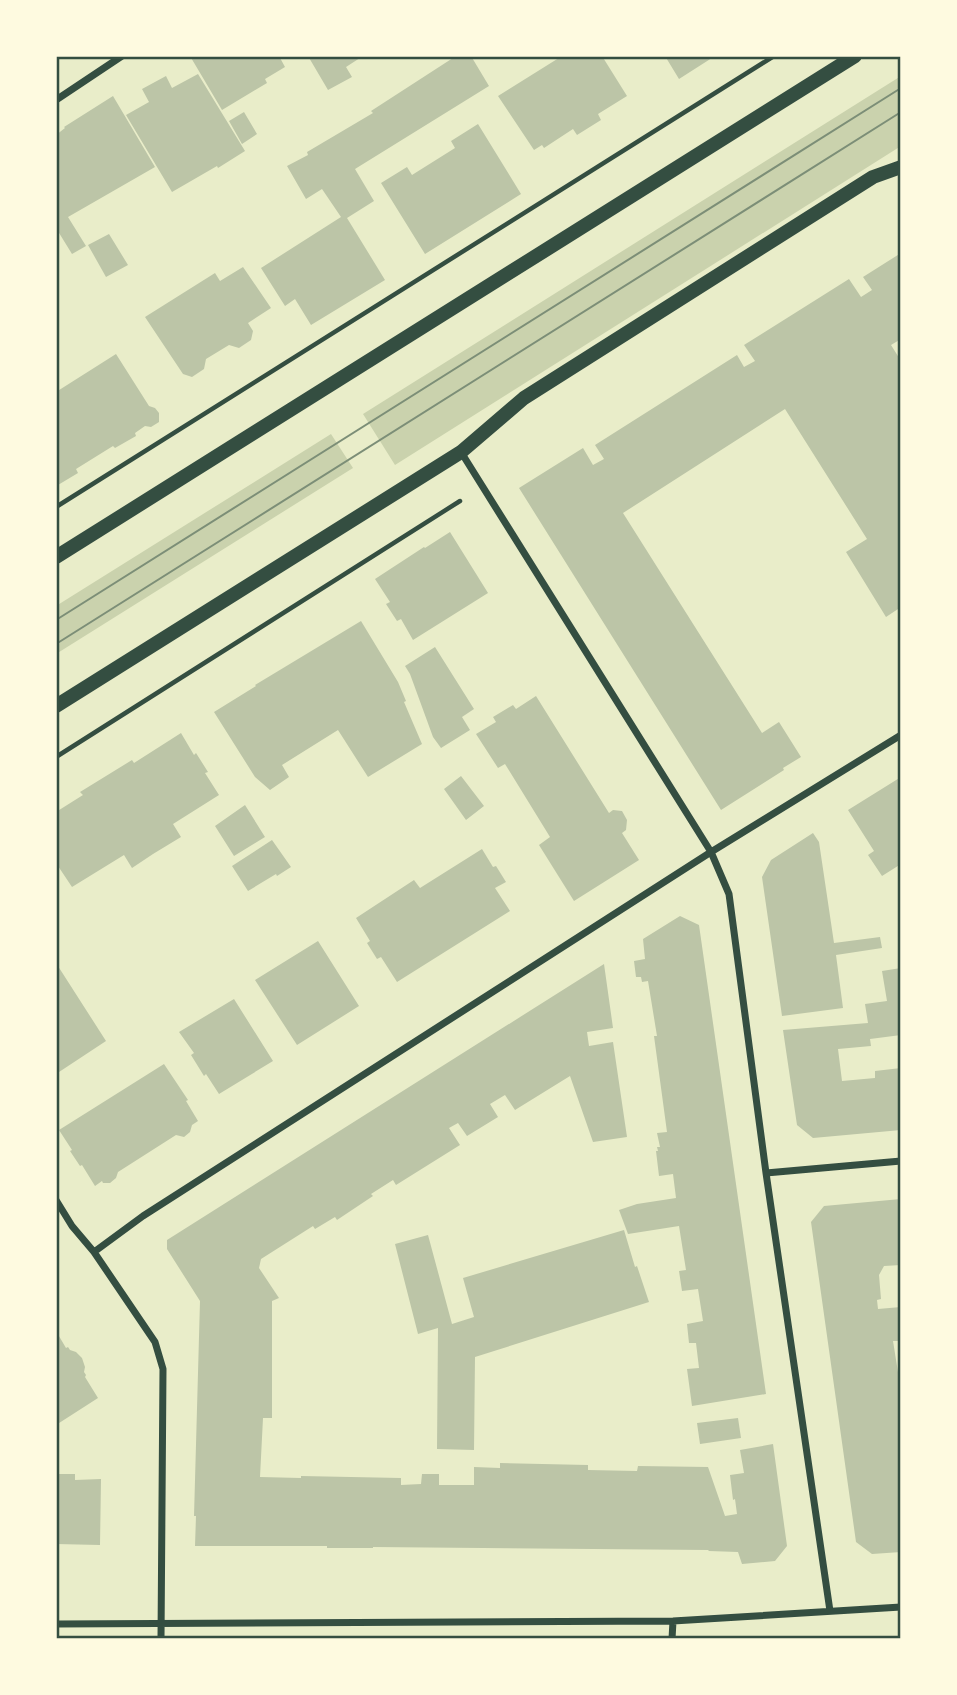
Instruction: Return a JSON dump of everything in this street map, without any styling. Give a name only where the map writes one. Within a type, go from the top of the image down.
[{"type":"main road","points":[[56,557],[855,56]]},
{"type":"main road","points":[[56,706],[461,452],[524,398],[873,177],[901,167]]},
{"type":"street","points":[[56,100],[122,56]]},
{"type":"street","points":[[461,452],[711,852],[729,894],[766,1172],[830,1611]]},
{"type":"street","points":[[94,1252],[143,1216],[711,852],[901,735]]},
{"type":"street","points":[[766,1172],[901,1161]]},
{"type":"street","points":[[56,1200],[155,1342],[163,1369],[161,1639]]},
{"type":"street","points":[[56,1623],[673,1621],[901,1607]]},
{"type":"street","points":[[672,1639],[673,1621]]},
{"type":"path","points":[[56,507],[774,56]]},
{"type":"path","points":[[56,757],[458,503],[480,483]]},
{"type":"green space","points":[[901,76],[901,146],[395,465],[363,414]]},
{"type":"green space","points":[[331,434],[353,468],[56,654],[56,606]]},
{"type":"building","points":[[190,56],[279,56],[285,67],[265,79],[267,83],[222,110]]},
{"type":"building","points":[[308,56],[363,56],[346,67],[352,77],[328,90]]},
{"type":"building","points":[[456,56],[471,56],[489,86],[355,169],[374,201],[347,218],[385,280],[311,325],[295,299],[285,306],[261,268],[341,217],[322,189],[306,199],[287,166],[373,113],[371,111]]},
{"type":"building","points":[[562,56],[602,56],[627,96],[598,114],[601,120],[577,135],[573,129],[544,148],[542,145],[534,150],[498,96]]},
{"type":"building","points":[[665,56],[715,56],[679,79]]},
{"type":"building","points":[[198,74],[245,151],[172,192],[126,115],[149,102],[142,89],[166,76],[172,88]]},
{"type":"building","points":[[113,96],[155,167],[68,217],[86,246],[72,254],[56,228],[56,135]]},
{"type":"building","points":[[244,112],[257,134],[242,144],[229,121]]},
{"type":"building","points":[[478,124],[521,194],[425,254],[381,183],[407,167],[412,175],[455,148],[451,141]]},
{"type":"building","points":[[109,234],[128,265],[106,277],[88,245]]},
{"type":"building","points":[[901,253],[901,339],[891,345],[901,361],[901,607],[886,617],[846,552],[867,539],[785,409],[623,513],[762,733],[779,722],[801,757],[721,810],[519,488],[583,448],[593,465],[604,459],[595,445],[737,355],[744,367],[755,361],[744,345],[849,279],[861,297],[872,290],[863,277]]},
{"type":"building","points":[[243,267],[271,308],[248,323],[253,331],[251,340],[239,348],[229,345],[206,359],[204,369],[192,377],[183,374],[145,317],[215,273],[220,281]]},
{"type":"building","points":[[116,354],[149,406],[159,413],[159,422],[151,427],[145,426],[135,433],[136,436],[115,448],[113,446],[76,469],[78,473],[58,485],[56,392]]},
{"type":"building","points":[[450,532],[488,593],[413,640],[401,619],[397,621],[386,604],[390,602],[375,579]]},
{"type":"building","points":[[361,621],[398,682],[422,744],[368,777],[338,730],[282,765],[289,777],[270,790],[255,777],[214,712]]},
{"type":"building","points":[[435,647],[474,709],[462,717],[470,730],[441,748],[433,737],[405,666]]},
{"type":"building","points":[[536,696],[609,813],[613,810],[622,811],[627,820],[626,830],[622,833],[639,860],[574,901],[539,845],[550,837],[505,764],[498,768],[476,734],[496,722],[493,717],[513,705],[516,709]]},
{"type":"building","points":[[181,733],[208,772],[205,773],[219,795],[173,824],[181,837],[132,868],[124,855],[72,887],[58,866],[56,867],[56,812],[83,795],[80,792],[132,760],[134,763]]},
{"type":"building","points":[[461,776],[484,806],[466,820],[444,789]]},
{"type":"building","points":[[901,777],[901,864],[882,876],[868,855],[874,851],[848,810]]},
{"type":"building","points":[[245,805],[265,837],[234,856],[215,826]]},
{"type":"building","points":[[813,833],[819,842],[834,943],[880,937],[882,948],[836,955],[843,1008],[782,1016],[762,877],[771,860]]},
{"type":"building","points":[[272,840],[291,867],[248,891],[232,866]]},
{"type":"building","points":[[482,849],[506,882],[495,888],[510,911],[397,982],[381,957],[377,959],[356,918],[414,880],[420,888]]},
{"type":"building","points":[[680,916],[699,925],[766,1394],[692,1406],[687,1369],[699,1368],[696,1343],[689,1343],[687,1324],[703,1321],[698,1289],[682,1291],[679,1271],[686,1270],[679,1226],[628,1234],[619,1210],[637,1204],[676,1198],[673,1174],[659,1176],[656,1151],[657,1147],[660,1147],[657,1133],[667,1132],[654,1036],[657,1036],[648,981],[642,982],[641,977],[636,977],[634,961],[645,959],[643,939]]},
{"type":"building","points":[[318,941],[359,1006],[297,1045],[255,980]]},
{"type":"building","points":[[56,963],[106,1041],[56,1074]]},
{"type":"building","points":[[604,964],[613,1028],[587,1032],[589,1046],[613,1042],[627,1137],[593,1142],[570,1076],[515,1110],[505,1095],[490,1104],[498,1117],[467,1136],[458,1123],[449,1128],[460,1145],[396,1185],[393,1180],[337,1220],[335,1217],[315,1229],[313,1226],[261,1259],[259,1268],[279,1298],[272,1301],[272,1418],[263,1418],[260,1477],[401,1478],[401,1485],[421,1484],[422,1474],[439,1474],[439,1485],[474,1485],[474,1467],[500,1468],[500,1463],[588,1465],[588,1470],[637,1471],[638,1466],[708,1467],[725,1516],[737,1514],[730,1475],[744,1473],[740,1450],[773,1444],[787,1546],[775,1561],[742,1564],[738,1552],[708,1550],[195,1546],[200,1301],[167,1249],[167,1240]]},
{"type":"building","points":[[901,968],[901,1035],[870,1039],[871,1046],[838,1049],[842,1081],[875,1078],[875,1071],[901,1068],[901,1130],[813,1138],[797,1125],[783,1030],[868,1023],[865,1004],[887,1001],[882,971]]},
{"type":"building","points":[[234,999],[273,1061],[219,1094],[206,1074],[204,1076],[191,1055],[194,1053],[179,1032]]},
{"type":"building","points":[[164,1064],[188,1100],[186,1101],[198,1121],[184,1137],[176,1135],[118,1172],[110,1183],[102,1181],[95,1186],[70,1151],[72,1150],[59,1130]]},
{"type":"building","points":[[901,1199],[901,1265],[884,1266],[879,1275],[881,1299],[877,1300],[878,1309],[901,1307],[901,1341],[893,1341],[901,1391],[901,1552],[872,1554],[856,1542],[811,1222],[824,1206]]},
{"type":"building","points":[[624,1230],[649,1302],[475,1357],[474,1450],[437,1449],[438,1328],[418,1334],[395,1244],[428,1235],[452,1324],[474,1317],[463,1278]]},
{"type":"building","points":[[56,1331],[66,1348],[82,1358],[85,1377],[98,1398],[56,1425]]},
{"type":"building","points":[[738,1418],[741,1438],[700,1444],[697,1423]]},
{"type":"building","points":[[56,1474],[75,1474],[75,1480],[101,1479],[100,1545],[56,1544]]},
{"type":"tram line","points":[[56,620],[901,88]]},
{"type":"tram line","points":[[56,644],[901,112]]}]
